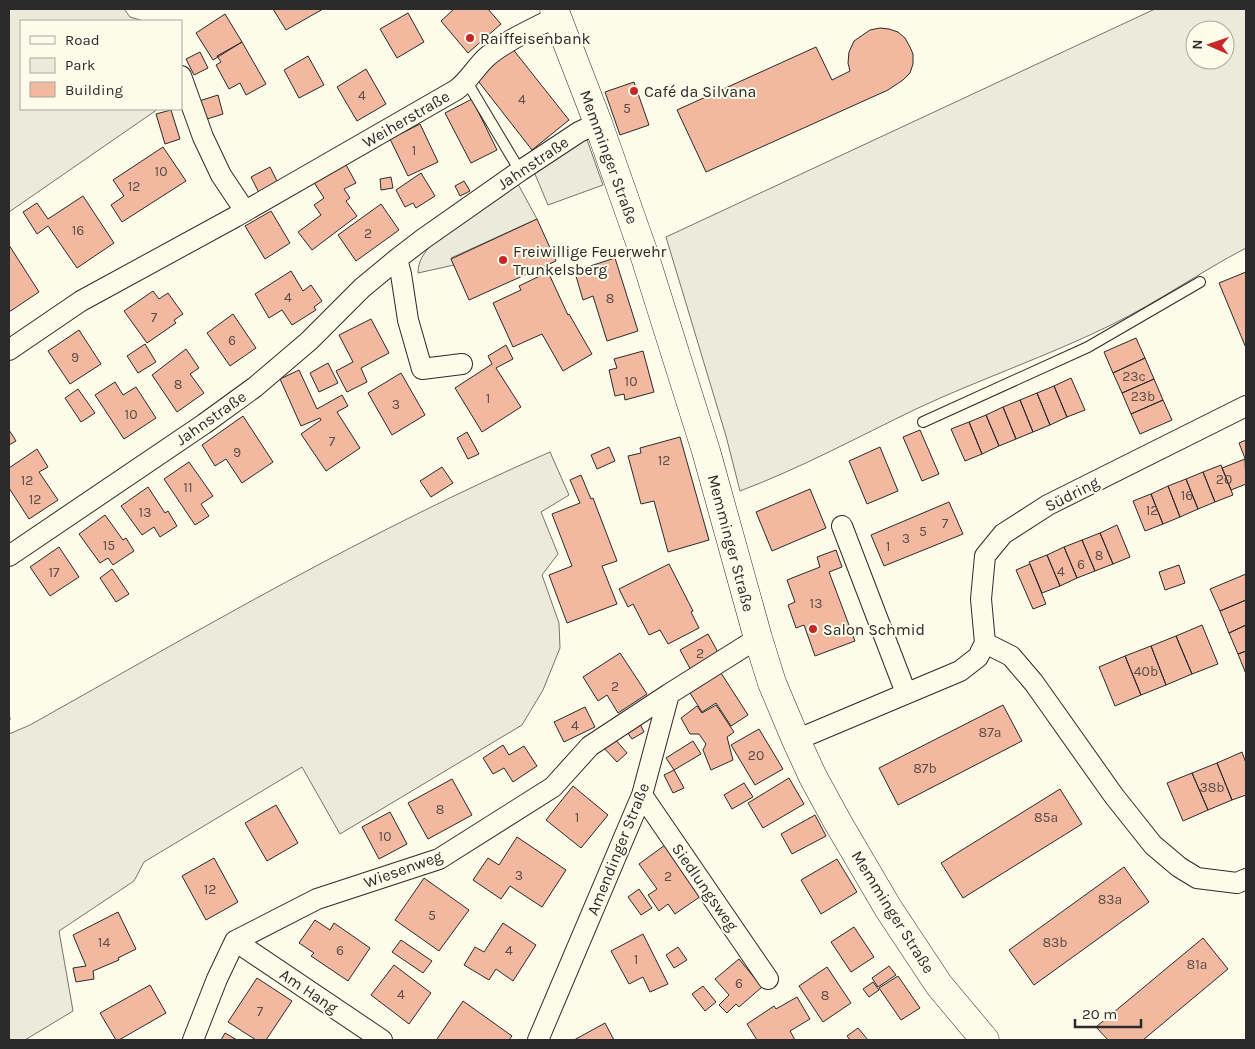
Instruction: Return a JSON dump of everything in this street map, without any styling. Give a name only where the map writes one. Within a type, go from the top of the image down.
[{"type":"street","name":"Weiherstraße","points":[[9,350],[81,300],[245,211],[449,94],[467,82],[489,55],[556,13]]},
{"type":"street","name":"Memminger Straße","points":[[556,13],[598,123],[643,252],[706,451],[772,684],[796,740],[832,814],[888,908],[939,985],[984,1040]]},
{"type":"street","points":[[182,79],[203,137],[221,175],[245,211]]},
{"type":"street","name":"Jahnstraße","points":[[9,556],[204,424],[255,387],[310,340],[362,288],[397,259],[520,171],[572,136],[598,123]]},
{"type":"street","points":[[397,259],[408,320],[422,369],[462,364]]},
{"type":"street","name":"Südring","points":[[986,643],[981,599],[985,556],[1003,534],[1048,505],[1246,406]]},
{"type":"street","points":[[842,526],[906,693]]},
{"type":"street","points":[[669,694],[758,638]]},
{"type":"street","points":[[796,740],[960,671],[978,657],[986,643],[1011,656],[1034,683],[1114,796],[1153,845],[1179,867],[1197,878],[1236,883],[1246,879]]},
{"type":"street","name":"Amendinger Straße","points":[[538,1040],[642,795],[669,694]]},
{"type":"street","name":"Wiesenweg","points":[[235,941],[317,899],[439,859],[553,787],[590,746],[669,694]]},
{"type":"street","name":"Siedlungsweg","points":[[642,795],[768,979]]},
{"type":"street","points":[[193,1040],[235,941]]},
{"type":"street","name":"Am Hang","points":[[235,941],[382,1040]]},
{"type":"lane","points":[[467,82],[520,171]]},
{"type":"lane","points":[[923,422],[1088,347],[1200,282]]},
{"type":"green space","points":[[9,9],[124,9],[130,17],[140,20],[20,20],[20,110],[157,110],[9,212]]},
{"type":"green space","points":[[1155,9],[1246,9],[1246,248],[1111,325],[940,398],[807,462],[740,491],[726,436],[666,237]]},
{"type":"green space","points":[[585,134],[603,185],[548,205],[532,167]]},
{"type":"green space","points":[[518,184],[537,219],[451,258],[454,265],[418,273],[422,257],[432,244]]},
{"type":"green space","points":[[550,452],[569,495],[541,512],[558,554],[542,575],[559,623],[560,648],[543,690],[522,725],[340,834],[302,767],[144,862],[134,881],[59,931],[73,1011],[25,1040],[9,1040],[9,734],[30,725],[351,547],[483,482]]},
{"type":"building","points":[[273,9],[323,9],[286,30]]},
{"type":"building","name":"Raiffeisenbank","points":[[454,9],[488,9],[501,24],[468,53],[441,21]]},
{"type":"building","points":[[408,13],[424,42],[397,58],[380,29]]},
{"type":"building","points":[[225,14],[242,42],[213,60],[196,33]]},
{"type":"building","points":[[880,28],[898,32],[905,38],[910,47],[913,54],[913,64],[910,73],[903,80],[888,90],[706,172],[677,110],[816,47],[832,80],[850,71],[848,63],[849,52],[854,41],[870,30]]},
{"type":"building","points":[[242,42],[266,84],[246,95],[240,83],[229,89],[216,65],[221,62],[217,56]]},
{"type":"building","points":[[512,48],[569,120],[532,150],[475,77]]},
{"type":"building","points":[[200,52],[208,68],[194,75],[186,59]]},
{"type":"building","points":[[308,56],[324,85],[299,98],[284,70]]},
{"type":"building","points":[[366,69],[386,104],[357,121],[337,87]]},
{"type":"building","points":[[634,82],[649,125],[620,135],[605,92]]},
{"type":"building","points":[[218,95],[223,114],[204,120],[199,101]]},
{"type":"building","points":[[472,99],[497,150],[471,163],[445,113]]},
{"type":"building","points":[[171,110],[180,139],[165,144],[156,114]]},
{"type":"building","points":[[420,124],[438,162],[408,176],[390,139]]},
{"type":"building","points":[[163,147],[186,181],[122,222],[111,205],[124,196],[113,180]]},
{"type":"building","points":[[345,163],[356,183],[344,189],[350,198],[346,201],[357,216],[312,250],[298,232],[321,215],[314,205],[324,198],[313,181]]},
{"type":"building","points":[[270,167],[278,183],[259,193],[251,177]]},
{"type":"building","points":[[421,173],[435,196],[416,208],[413,203],[405,207],[396,190]]},
{"type":"building","points":[[391,177],[393,188],[381,190],[380,179]]},
{"type":"building","points":[[464,181],[470,191],[460,196],[455,186]]},
{"type":"building","points":[[83,196],[114,243],[77,268],[48,226],[37,234],[23,212],[37,203],[48,219]]},
{"type":"building","points":[[381,204],[399,230],[356,261],[338,235]]},
{"type":"building","points":[[271,211],[290,243],[265,259],[245,226]]},
{"type":"building","name":"Freiwillige Feuerwehr Trunkelsberg","points":[[537,219],[556,261],[469,300],[451,259]]},
{"type":"building","points":[[9,245],[39,292],[9,312]]},
{"type":"building","points":[[615,258],[638,331],[607,341],[593,296],[583,300],[576,276],[586,273],[584,268]]},
{"type":"building","points":[[291,271],[303,291],[311,285],[322,301],[314,307],[316,310],[292,325],[282,310],[269,318],[255,294]]},
{"type":"building","points":[[548,272],[568,315],[592,354],[563,371],[542,334],[513,347],[493,303],[521,290],[519,286]]},
{"type":"building","points":[[1246,272],[1246,348],[1219,283]]},
{"type":"building","points":[[153,291],[159,299],[168,293],[183,314],[174,320],[176,323],[147,343],[124,311]]},
{"type":"building","points":[[233,314],[256,348],[230,366],[207,333]]},
{"type":"building","points":[[371,319],[389,353],[361,368],[367,382],[347,392],[336,371],[353,362],[339,335]]},
{"type":"building","points":[[79,330],[101,364],[70,384],[48,351]]},
{"type":"building","points":[[1136,338],[1145,358],[1113,373],[1104,352]]},
{"type":"building","points":[[145,344],[156,362],[138,373],[127,356]]},
{"type":"building","points":[[506,345],[513,359],[496,368],[521,407],[482,432],[455,388],[492,364],[488,356]]},
{"type":"building","points":[[186,349],[199,368],[190,374],[204,393],[177,412],[152,375]]},
{"type":"building","points":[[643,351],[654,392],[625,400],[624,394],[615,396],[609,370],[617,368],[614,359]]},
{"type":"building","points":[[1145,358],[1154,379],[1122,393],[1113,373]]},
{"type":"building","points":[[328,363],[338,383],[319,392],[310,373]]},
{"type":"building","points":[[299,370],[317,409],[342,395],[348,406],[337,412],[360,448],[326,471],[301,434],[321,420],[320,418],[301,426],[280,379]]},
{"type":"building","points":[[401,373],[425,415],[392,435],[368,393]]},
{"type":"building","points":[[1071,378],[1085,410],[1067,417],[1054,386]]},
{"type":"building","points":[[1154,379],[1163,400],[1131,414],[1122,393]]},
{"type":"building","points":[[115,382],[123,395],[136,387],[156,418],[124,439],[95,395]]},
{"type":"building","points":[[1054,386],[1067,417],[1050,425],[1037,393]]},
{"type":"building","points":[[78,389],[95,413],[81,422],[65,398]]},
{"type":"building","points":[[1037,393],[1050,425],[1033,432],[1020,400]]},
{"type":"building","points":[[1020,400],[1033,432],[1016,439],[1003,407]]},
{"type":"building","points":[[1163,400],[1172,420],[1140,434],[1131,414]]},
{"type":"building","points":[[1003,407],[1016,439],[999,446],[986,415]]},
{"type":"building","points":[[986,415],[999,446],[982,454],[969,422]]},
{"type":"building","points":[[243,416],[273,462],[242,483],[226,459],[215,466],[202,445]]},
{"type":"building","points":[[969,422],[982,454],[965,461],[951,429]]},
{"type":"building","points":[[9,430],[16,441],[9,445]]},
{"type":"building","points":[[920,430],[939,474],[922,481],[903,437]]},
{"type":"building","points":[[467,432],[479,454],[468,459],[457,438]]},
{"type":"building","points":[[680,437],[709,540],[668,552],[654,501],[641,504],[628,456],[641,453],[640,448]]},
{"type":"building","points":[[1246,440],[1246,461],[1239,443]]},
{"type":"building","points":[[609,447],[615,461],[597,469],[591,455]]},
{"type":"building","points":[[880,447],[898,491],[867,504],[849,461]]},
{"type":"building","points":[[37,449],[48,467],[39,472],[58,500],[29,519],[9,488],[9,468]]},
{"type":"building","points":[[1245,459],[1246,484],[1231,490],[1222,468]]},
{"type":"building","points":[[189,462],[213,496],[201,504],[209,516],[195,525],[164,479]]},
{"type":"building","points":[[1221,465],[1233,495],[1215,502],[1203,472]]},
{"type":"building","points":[[442,467],[453,483],[431,497],[420,481]]},
{"type":"building","points":[[1203,472],[1215,502],[1198,509],[1186,479]]},
{"type":"building","points":[[581,475],[591,499],[593,498],[617,561],[602,566],[617,604],[567,623],[549,575],[572,566],[552,514],[580,503],[570,480]]},
{"type":"building","points":[[1186,479],[1198,509],[1180,517],[1168,486]]},
{"type":"building","points":[[1168,486],[1180,517],[1163,524],[1151,494]]},
{"type":"building","points":[[148,487],[165,513],[168,511],[177,526],[160,537],[154,527],[142,535],[121,506]]},
{"type":"building","points":[[810,489],[826,528],[772,551],[756,512]]},
{"type":"building","points":[[1151,494],[1163,524],[1145,531],[1133,501]]},
{"type":"building","points":[[949,502],[963,534],[884,566],[871,535]]},
{"type":"building","points":[[105,515],[123,540],[126,538],[134,551],[113,565],[108,558],[100,563],[79,534]]},
{"type":"building","points":[[1117,525],[1130,557],[1113,564],[1100,533]]},
{"type":"building","points":[[1100,533],[1113,564],[1095,571],[1082,540]]},
{"type":"building","points":[[1082,540],[1095,571],[1077,578],[1064,547]]},
{"type":"building","points":[[59,547],[79,577],[50,596],[30,567]]},
{"type":"building","points":[[1064,547],[1077,578],[1060,586],[1047,555]]},
{"type":"building","points":[[836,550],[842,567],[829,572],[855,641],[815,656],[804,625],[796,628],[788,605],[795,602],[787,580],[820,567],[817,557]]},
{"type":"building","points":[[1047,555],[1060,586],[1042,593],[1029,562]]},
{"type":"building","points":[[669,564],[693,611],[691,612],[699,628],[668,644],[660,630],[649,635],[633,604],[628,607],[619,589]]},
{"type":"building","points":[[1030,564],[1046,604],[1033,609],[1016,570]]},
{"type":"building","points":[[1179,565],[1185,583],[1165,590],[1159,572]]},
{"type":"building","points":[[112,569],[129,594],[116,602],[100,578]]},
{"type":"building","points":[[1246,574],[1246,600],[1220,611],[1210,589]]},
{"type":"building","points":[[1246,600],[1246,625],[1229,633],[1220,611]]},
{"type":"building","points":[[1202,625],[1218,664],[1192,674],[1176,636]]},
{"type":"building","points":[[1246,625],[1246,651],[1238,654],[1229,633]]},
{"type":"building","points":[[708,634],[720,656],[692,672],[680,650]]},
{"type":"building","points":[[1176,636],[1192,674],[1166,685],[1151,646]]},
{"type":"building","points":[[1151,646],[1166,685],[1141,695],[1125,656]]},
{"type":"building","points":[[1246,651],[1246,674],[1238,654]]},
{"type":"building","points":[[620,653],[647,694],[618,713],[607,695],[598,701],[583,677]]},
{"type":"building","points":[[1125,656],[1141,695],[1115,706],[1099,667]]},
{"type":"building","points":[[721,673],[748,715],[731,726],[716,703],[702,712],[690,693]]},
{"type":"building","points":[[716,705],[734,732],[727,737],[733,760],[711,770],[703,750],[706,744],[699,734],[690,734],[681,718],[697,706],[702,713]]},
{"type":"building","points":[[1003,705],[1022,741],[898,805],[879,768]]},
{"type":"building","points":[[585,707],[595,727],[564,742],[554,722]]},
{"type":"building","points":[[640,724],[644,732],[632,739],[627,732]]},
{"type":"building","points":[[759,729],[783,769],[755,785],[731,745]]},
{"type":"building","points":[[614,738],[627,753],[617,762],[603,747]]},
{"type":"building","points":[[693,741],[701,754],[674,770],[666,758]]},
{"type":"building","points":[[503,745],[509,755],[524,746],[537,766],[513,782],[504,768],[493,774],[483,758]]},
{"type":"building","points":[[1242,752],[1246,763],[1246,795],[1232,800],[1217,763]]},
{"type":"building","points":[[1217,763],[1232,800],[1208,810],[1192,773]]},
{"type":"building","points":[[674,770],[684,788],[673,793],[664,775]]},
{"type":"building","points":[[1192,773],[1208,810],[1183,821],[1167,783]]},
{"type":"building","points":[[789,778],[804,804],[763,828],[748,803]]},
{"type":"building","points":[[452,779],[472,815],[428,839],[408,803]]},
{"type":"building","points":[[744,783],[753,797],[732,809],[724,795]]},
{"type":"building","points":[[573,786],[608,815],[581,848],[546,820]]},
{"type":"building","points":[[1060,789],[1082,824],[963,898],[941,863]]},
{"type":"building","points":[[276,805],[298,843],[267,861],[245,823]]},
{"type":"building","points":[[390,812],[407,844],[379,859],[362,827]]},
{"type":"building","points":[[815,815],[826,836],[792,854],[781,834]]},
{"type":"building","points":[[517,837],[566,870],[542,907],[510,886],[501,899],[473,880],[488,858],[499,865]]},
{"type":"building","points":[[665,845],[701,896],[675,914],[668,904],[659,911],[648,895],[657,889],[639,864]]},
{"type":"building","points":[[214,858],[238,902],[206,920],[182,876]]},
{"type":"building","points":[[837,859],[857,892],[821,914],[801,880]]},
{"type":"building","points":[[1124,867],[1149,902],[1034,985],[1009,950]]},
{"type":"building","points":[[424,878],[469,910],[439,951],[395,920]]},
{"type":"building","points":[[639,889],[652,908],[641,915],[628,897]]},
{"type":"building","points":[[118,912],[136,949],[118,958],[119,960],[93,971],[94,979],[76,982],[73,968],[86,966],[73,935]]},
{"type":"building","points":[[315,920],[330,930],[334,923],[370,948],[348,981],[311,956],[314,953],[299,943]]},
{"type":"building","points":[[503,923],[536,945],[513,981],[496,969],[489,980],[464,965],[475,947],[484,952]]},
{"type":"building","points":[[854,927],[874,957],[851,972],[831,942]]},
{"type":"building","points":[[643,934],[668,984],[650,992],[643,977],[629,984],[611,951]]},
{"type":"building","points":[[1203,938],[1228,969],[1143,1040],[1108,1040],[1096,1027]]},
{"type":"building","points":[[401,940],[432,961],[423,973],[392,952]]},
{"type":"building","points":[[678,947],[687,960],[674,968],[666,955]]},
{"type":"building","points":[[739,959],[762,987],[739,1007],[736,1004],[727,1013],[719,1005],[729,995],[715,979]]},
{"type":"building","points":[[394,965],[431,993],[409,1024],[371,995]]},
{"type":"building","points":[[889,966],[896,975],[878,987],[872,978]]},
{"type":"building","points":[[827,967],[851,1003],[823,1022],[799,986]]},
{"type":"building","points":[[898,976],[920,1008],[901,1020],[879,988]]},
{"type":"building","points":[[257,978],[292,1001],[266,1040],[256,1040],[228,1022]]},
{"type":"building","points":[[873,982],[879,990],[869,997],[863,989]]},
{"type":"building","points":[[150,985],[166,1013],[116,1040],[100,1013]]},
{"type":"building","points":[[703,986],[716,1002],[705,1011],[692,994]]},
{"type":"building","points":[[797,997],[810,1019],[790,1031],[795,1040],[757,1040],[747,1024],[774,1006],[776,1009]]},
{"type":"building","points":[[463,1001],[512,1036],[509,1040],[438,1040]]},
{"type":"building","points":[[605,1023],[614,1040],[574,1040]]},
{"type":"building","points":[[858,1028],[868,1040],[850,1040],[847,1036]]},
{"type":"building","points":[[225,1033],[237,1040],[221,1040]]},
{"type":"place","name":"Raiffeisenbank","points":[[470,38]]},
{"type":"place","name":"Café da Silvana","points":[[634,91]]},
{"type":"place","name":"Freiwillige Feuerwehr Trunkelsberg","points":[[503,260]]},
{"type":"place","name":"Salon Schmid","points":[[813,629]]}]
